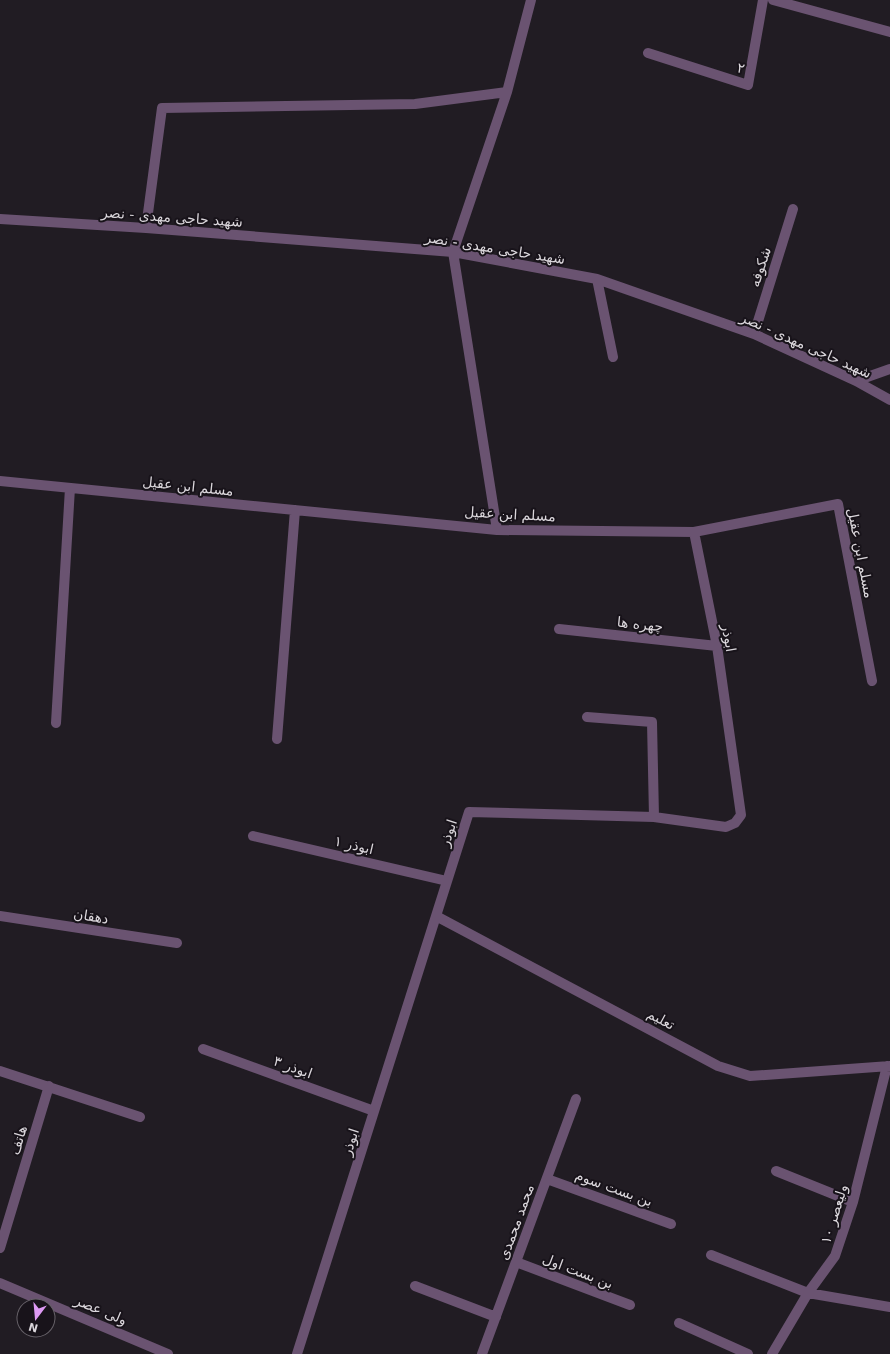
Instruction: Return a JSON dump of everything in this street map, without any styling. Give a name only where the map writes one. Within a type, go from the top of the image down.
[{"type":"street","points":[[497,530],[453,252],[507,92],[531,0]]},
{"type":"street","name":"۲","points":[[648,53],[748,85],[763,0]]},
{"type":"street","points":[[773,0],[890,32]]},
{"type":"street","points":[[146,228],[162,108],[415,104],[507,92]]},
{"type":"street","name":"شکوفه","points":[[754,334],[793,209]]},
{"type":"street","name":"شهید حاجی مهدی - نصر","points":[[0,219],[146,228],[453,252],[597,279],[754,334],[856,381],[890,400]]},
{"type":"street","points":[[597,279],[613,357]]},
{"type":"street","points":[[856,381],[890,370]]},
{"type":"street","name":"مسلم ابن عقیل","points":[[0,482],[497,530],[694,532],[838,504],[872,681]]},
{"type":"street","points":[[56,723],[70,488]]},
{"type":"street","points":[[277,739],[295,510]]},
{"type":"street","name":"ابوذر","points":[[296,1354],[469,812],[654,817],[726,827],[735,824],[741,815],[717,646],[694,532]]},
{"type":"street","name":"چهره ها","points":[[559,629],[717,646]]},
{"type":"street","points":[[587,717],[652,722],[654,817]]},
{"type":"street","name":"ابوذر ۱","points":[[253,836],[447,881]]},
{"type":"street","name":"دهقان","points":[[0,916],[177,943]]},
{"type":"street","name":"تعلیم","points":[[436,916],[711,1062],[734,1072],[750,1076],[888,1066]]},
{"type":"street","name":"ابوذر ۳","points":[[203,1049],[374,1111]]},
{"type":"street","name":"۱۰ ولیعصر","points":[[772,1354],[808,1293],[835,1256],[853,1202],[888,1066]]},
{"type":"street","points":[[0,1071],[140,1117]]},
{"type":"street","name":"هاتف","points":[[0,1248],[49,1086]]},
{"type":"street","name":"محمد محمدی","points":[[482,1354],[576,1099]]},
{"type":"street","points":[[776,1171],[853,1202]]},
{"type":"street","name":"بن بست سوم","points":[[547,1179],[671,1224]]},
{"type":"street","points":[[711,1255],[808,1293],[890,1307]]},
{"type":"street","name":"بن بست اول","points":[[516,1262],[630,1305]]},
{"type":"street","name":"ولی عصر","points":[[0,1283],[168,1354]]},
{"type":"street","points":[[415,1286],[496,1317]]},
{"type":"street","points":[[679,1323],[748,1354]]}]
